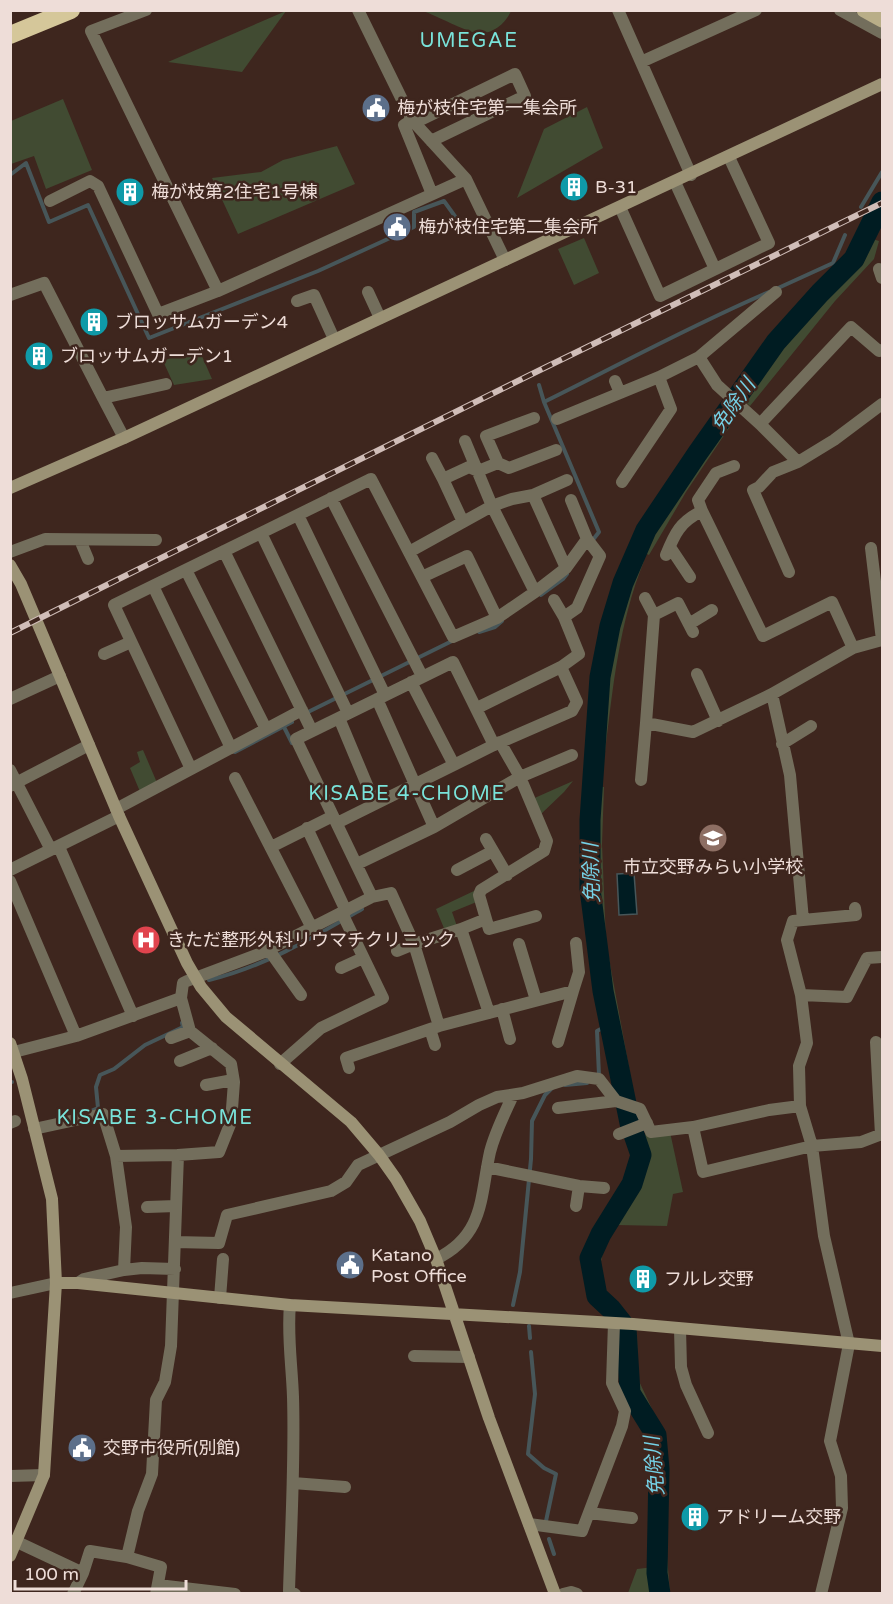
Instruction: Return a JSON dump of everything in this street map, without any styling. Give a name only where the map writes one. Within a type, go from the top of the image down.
[{"type":"highway","points":[[10,35],[71,10]]},
{"type":"main road","points":[[864,10],[882,21]]},
{"type":"street","points":[[146,10],[91,31],[218,291]]},
{"type":"street","points":[[358,10],[413,122],[466,179],[505,260]]},
{"type":"street","points":[[618,10],[691,175]]},
{"type":"street","points":[[641,62],[756,10]]},
{"type":"street","points":[[840,10],[882,33]]},
{"type":"street","points":[[431,141],[525,96],[515,74],[404,125],[432,194]]},
{"type":"street","points":[[10,488],[124,438],[882,84]]},
{"type":"street","points":[[620,207],[660,296],[769,243],[729,157]]},
{"type":"street","points":[[50,201],[90,181],[98,186],[158,314],[218,291],[466,179]]},
{"type":"street","points":[[675,182],[715,269]]},
{"type":"street","points":[[10,295],[44,283],[124,438]]},
{"type":"street","points":[[368,292],[380,318]]},
{"type":"street","points":[[558,419],[659,377],[699,357],[743,313],[776,292]]},
{"type":"street","points":[[297,301],[314,295],[334,339]]},
{"type":"street","points":[[760,424],[851,327],[879,351],[882,350]]},
{"type":"street","points":[[699,357],[717,385],[798,462]]},
{"type":"street","points":[[622,482],[671,409],[659,377]]},
{"type":"street","points":[[615,381],[620,393]]},
{"type":"street","points":[[103,398],[166,384]]},
{"type":"street","points":[[789,572],[766,530],[749,491],[759,487],[773,472],[798,462],[834,440],[882,404]]},
{"type":"street","points":[[534,418],[486,436],[498,463],[509,468],[556,450]]},
{"type":"street","points":[[465,441],[492,506],[535,592]]},
{"type":"street","points":[[432,458],[463,522]]},
{"type":"street","points":[[443,479],[469,467],[478,471],[498,463]]},
{"type":"street","points":[[730,471],[716,473],[698,500],[722,560],[763,636],[792,616],[830,598],[853,648]]},
{"type":"street","points":[[191,769],[114,605],[370,479],[453,637],[497,618],[535,592],[566,568],[588,539]]},
{"type":"street","points":[[409,552],[492,506],[533,495],[567,480]]},
{"type":"street","points":[[533,495],[566,568]]},
{"type":"street","points":[[331,498],[416,670],[454,765]]},
{"type":"street","points":[[564,617],[577,608],[600,556],[588,539],[571,500]]},
{"type":"street","points":[[690,577],[668,551],[678,529],[687,519],[702,512]]},
{"type":"street","points":[[298,515],[376,676],[381,697],[434,827]]},
{"type":"street","points":[[261,533],[339,696],[343,716],[375,804]]},
{"type":"street","points":[[10,552],[45,539],[156,540]]},
{"type":"street","points":[[80,540],[88,559]]},
{"type":"street","points":[[645,723],[693,732],[772,694],[853,648],[882,640],[870,583],[871,548]]},
{"type":"street","points":[[224,551],[306,719]]},
{"type":"street","points":[[422,577],[467,556],[497,618]]},
{"type":"street","points":[[10,565],[21,584],[118,813],[195,977],[226,1017],[351,1122],[396,1179],[420,1221],[436,1259],[489,1418],[555,1593]]},
{"type":"street","points":[[186,570],[266,729]]},
{"type":"street","points":[[153,586],[231,748]]},
{"type":"street","points":[[641,780],[645,723],[653,680],[654,615],[645,598]]},
{"type":"street","points":[[477,708],[561,667],[579,654],[564,617],[554,600]]},
{"type":"street","points":[[654,615],[678,603],[691,628],[712,610]]},
{"type":"street","points":[[104,654],[131,642]]},
{"type":"street","points":[[10,870],[118,813],[191,769],[266,729],[306,719],[343,716],[381,697],[416,670],[453,662],[497,744],[520,777],[547,841],[544,851],[482,890],[479,895],[489,929],[536,916]]},
{"type":"street","points":[[271,847],[307,828],[375,804],[497,744],[572,711],[577,702],[561,667]]},
{"type":"street","points":[[697,674],[718,721]]},
{"type":"street","points":[[10,699],[60,676]]},
{"type":"street","points":[[772,694],[790,775],[804,920]]},
{"type":"street","points":[[306,719],[296,739],[331,819],[357,864],[368,899]]},
{"type":"street","points":[[782,744],[811,726]]},
{"type":"street","points":[[14,784],[89,746]]},
{"type":"street","points":[[357,864],[434,827],[520,777],[572,755]]},
{"type":"street","points":[[10,770],[14,784],[54,846],[132,1016]]},
{"type":"street","points":[[235,778],[312,928]]},
{"type":"street","points":[[280,1064],[321,1028],[383,998],[348,926],[307,828]]},
{"type":"street","points":[[486,839],[507,875]]},
{"type":"street","points":[[457,870],[493,851]]},
{"type":"street","points":[[10,881],[76,1036]]},
{"type":"street","points":[[116,1156],[219,1152],[231,1122],[233,1080],[231,1064],[190,1030],[181,998],[183,983],[269,950],[368,899],[391,893],[414,944],[435,1028],[435,1045]]},
{"type":"street","points":[[821,1593],[842,1508],[841,1476],[830,1442],[849,1344],[824,1236],[812,1146],[800,1106],[799,1066],[807,1043],[801,994],[787,940],[793,921],[856,915]]},
{"type":"street","points":[[397,951],[486,919]]},
{"type":"street","points":[[461,929],[489,1013]]},
{"type":"street","points":[[558,1042],[579,972],[576,943]]},
{"type":"street","points":[[519,944],[536,1000]]},
{"type":"street","points":[[269,950],[301,995]]},
{"type":"street","points":[[801,994],[847,997],[867,958],[882,957]]},
{"type":"street","points":[[341,968],[363,958]]},
{"type":"street","points":[[349,1068],[346,1058],[435,1028],[573,991]]},
{"type":"street","points":[[10,1556],[13,1542],[44,1475],[56,1283],[52,1199],[12,1048],[76,1036],[181,998]]},
{"type":"street","points":[[502,1009],[510,1039]]},
{"type":"street","points":[[171,1038],[190,1030]]},
{"type":"street","points":[[693,1127],[703,1172],[812,1146],[861,1142],[882,1134],[876,1042]]},
{"type":"street","points":[[180,1061],[212,1048]]},
{"type":"street","points":[[175,1242],[219,1244],[227,1215],[331,1191],[346,1182],[357,1165],[450,1122],[497,1097],[513,1095],[577,1076],[599,1079],[616,1101]]},
{"type":"street","points":[[206,1085],[233,1080]]},
{"type":"street","points":[[436,1259],[449,1252],[464,1239],[478,1216],[491,1149],[513,1095]]},
{"type":"street","points":[[558,1108],[616,1101],[640,1109],[651,1132],[693,1127],[769,1110],[800,1106]]},
{"type":"street","points":[[34,1129],[104,1114],[116,1156],[126,1227],[124,1270]]},
{"type":"street","points":[[619,1134],[647,1123]]},
{"type":"street","points":[[127,1557],[138,1511],[152,1474],[156,1400],[165,1382],[171,1346],[178,1155]]},
{"type":"street","points":[[488,1167],[579,1186],[604,1188]]},
{"type":"street","points":[[576,1206],[579,1186]]},
{"type":"street","points":[[147,1207],[176,1206]]},
{"type":"street","points":[[220,1298],[223,1259]]},
{"type":"street","points":[[78,1283],[124,1270],[175,1269]]},
{"type":"street","points":[[10,1293],[56,1283],[78,1283],[290,1305],[632,1324],[882,1346]]},
{"type":"street","points":[[290,1305],[293,1396],[290,1593]]},
{"type":"street","points":[[529,1524],[582,1531],[622,1426],[625,1411],[612,1383],[615,1323]]},
{"type":"street","points":[[680,1329],[681,1367],[686,1385],[708,1433]]},
{"type":"street","points":[[414,1356],[469,1357]]},
{"type":"street","points":[[10,1476],[44,1475]]},
{"type":"street","points":[[293,1483],[326,1492],[345,1487]]},
{"type":"street","points":[[589,1513],[632,1518]]},
{"type":"street","points":[[13,1542],[83,1573]]},
{"type":"street","points":[[73,1593],[90,1551],[127,1557],[162,1567],[157,1589],[235,1593]]},
{"type":"street","points":[[563,1593],[577,1593]]},
{"type":"green space","points":[[286,11],[242,72],[168,62]]},
{"type":"green space","points":[[423,11],[511,11],[498,27],[488,32],[477,33]]},
{"type":"green space","points":[[63,99],[92,170],[46,189],[34,156],[11,164],[11,121]]},
{"type":"green space","points":[[587,107],[603,148],[517,198],[544,129]]},
{"type":"green space","points":[[337,146],[355,184],[238,234],[212,178],[261,172],[283,160]]},
{"type":"green space","points":[[866,237],[879,241],[874,259],[835,301],[750,406],[740,396],[777,345],[855,260]]},
{"type":"green space","points":[[584,238],[599,273],[574,285],[558,249]]},
{"type":"green space","points":[[198,347],[212,379],[174,385],[163,361]]},
{"type":"green space","points":[[731,410],[737,416],[686,492],[649,555],[641,551],[672,496]]},
{"type":"green space","points":[[636,558],[644,561],[635,584],[623,632],[614,679],[605,752],[596,752],[611,627]]},
{"type":"green space","points":[[143,750],[158,785],[141,794],[130,768],[140,762],[137,752]]},
{"type":"green space","points":[[573,781],[564,792],[540,815],[530,800]]},
{"type":"green space","points":[[595,786],[604,787],[602,844],[606,942],[630,1073],[627,1074],[630,1097],[627,1096],[610,1018],[594,913],[591,849]]},
{"type":"green space","points":[[476,890],[479,901],[452,912],[458,929],[446,933],[436,909]]},
{"type":"green space","points":[[670,1132],[683,1192],[673,1194],[667,1226],[616,1225],[604,1250],[600,1269],[600,1278],[607,1296],[621,1307],[614,1307],[599,1296],[592,1258],[603,1234],[633,1186],[643,1155],[638,1135]]},
{"type":"green space","points":[[630,1334],[637,1334],[638,1379],[666,1439],[664,1520],[670,1593],[662,1593],[659,1575],[662,1469],[658,1435],[633,1391],[630,1373],[632,1348]]},
{"type":"green space","points":[[654,1567],[656,1593],[628,1593],[637,1569]]},
{"type":"water","points":[[634,873],[637,914],[619,915],[617,874]]},
{"type":"waterway","points":[[10,175],[26,163],[49,222],[88,205],[149,338],[318,271],[414,227],[414,212],[444,201],[467,233]]},
{"type":"waterway","points":[[861,207],[882,172]]},
{"type":"waterway","name":"免除川","points":[[660,1594],[657,1573],[659,1469],[656,1435],[630,1393],[626,1328],[597,1296],[590,1258],[601,1234],[632,1184],[641,1155],[630,1123],[603,991],[590,889],[590,820],[600,677],[610,626],[623,583],[646,530],[776,342],[854,259],[882,202]]},
{"type":"waterway","points":[[776,289],[833,263],[845,235]]},
{"type":"waterway","points":[[544,402],[769,292]]},
{"type":"waterway","points":[[539,385],[599,532],[592,541]]},
{"type":"waterway","points":[[541,595],[567,574]]},
{"type":"waterway","points":[[479,632],[495,627],[502,621]]},
{"type":"waterway","points":[[306,713],[452,641]]},
{"type":"waterway","points":[[235,752],[292,722]]},
{"type":"waterway","points":[[284,727],[292,743]]},
{"type":"waterway","points":[[209,980],[269,959],[362,909]]},
{"type":"waterway","points":[[91,1111],[98,1108],[96,1087],[100,1075],[114,1069],[145,1045],[183,1027],[182,1023]]},
{"type":"waterway","points":[[599,1075],[597,1031],[610,1024]]},
{"type":"waterway","points":[[565,1085],[587,1083]]},
{"type":"waterway","points":[[513,1305],[520,1272],[531,1159],[532,1121],[545,1095],[552,1088]]},
{"type":"waterway","points":[[529,1326],[530,1338]]},
{"type":"waterway","points":[[531,1352],[535,1394],[528,1454],[544,1468],[556,1474],[546,1521]]},
{"type":"waterway","points":[[549,1539],[554,1554]]},
{"type":"railway","points":[[10,633],[882,203]]},
{"type":"place","name":"梅が枝住宅第一集会所","points":[[376,108]]},
{"type":"place","name":"B-31","points":[[574,187]]},
{"type":"place","name":"梅が枝第2住宅1号棟","points":[[130,192]]},
{"type":"place","name":"梅が枝住宅第二集会所","points":[[397,227]]},
{"type":"place","name":"ブロッサムガーデン4","points":[[94,322]]},
{"type":"place","name":"ブロッサムガーデン1","points":[[39,356]]},
{"type":"place","name":"市立交野みらい小学校","points":[[713,838]]},
{"type":"place","name":"きただ整形外科リウマチクリニック","points":[[146,940]]},
{"type":"place","name":"Katano Post Office","points":[[350,1265]]},
{"type":"place","name":"フルレ交野","points":[[643,1279]]},
{"type":"place","name":"交野市役所(別館)","points":[[82,1448]]},
{"type":"place","name":"アドリーム交野","points":[[695,1517]]},
{"type":"district","name":"UMEGAE","points":[[469,40]]},
{"type":"district","name":"KISABE 4-CHOME","points":[[407,793]]},
{"type":"district","name":"KISABE 3-CHOME","points":[[155,1117]]}]
